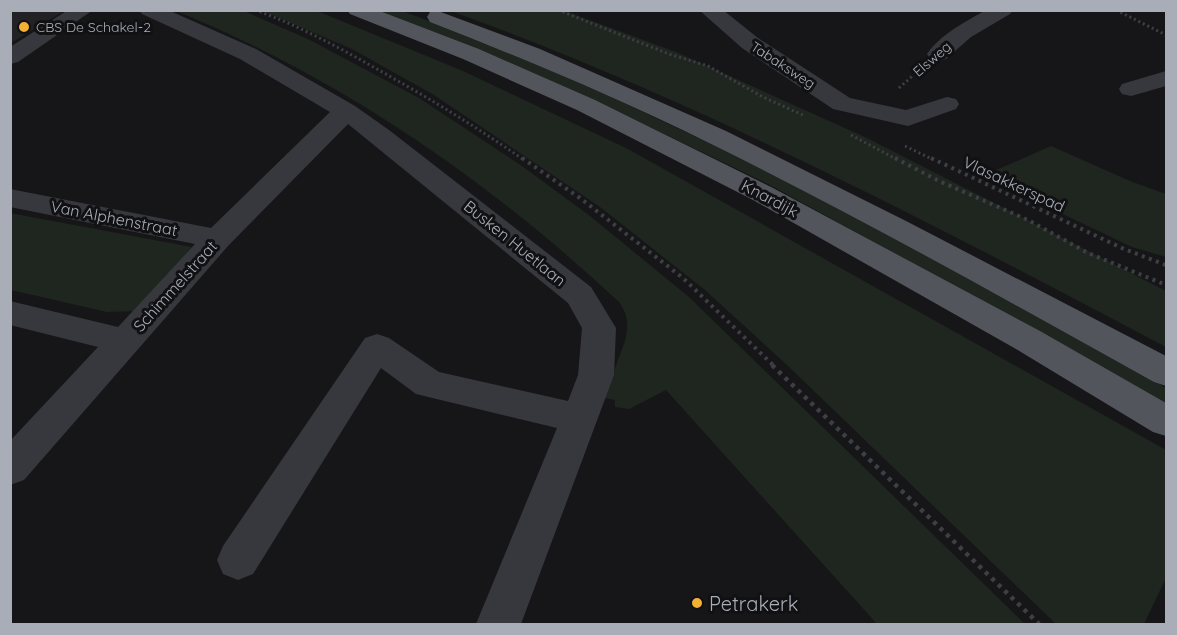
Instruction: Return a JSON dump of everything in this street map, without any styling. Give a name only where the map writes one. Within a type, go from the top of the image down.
[{"type":"main road","name":"Knardijk","points":[[357,10],[471,54],[586,105],[763,194],[1028,340],[1158,416]]},
{"type":"main road","name":"Knardijk","points":[[420,10],[500,40],[615,88],[783,169],[1167,372]]},
{"type":"street","points":[[10,57],[83,10]]},
{"type":"street","name":"Busken Huetlaan","points":[[149,10],[248,54],[346,111],[580,295],[599,328],[596,375],[499,624]]},
{"type":"street","name":"Tabaksweg","points":[[709,10],[750,43],[842,104],[909,118],[947,104]]},
{"type":"street","name":"Elsweg","points":[[938,54],[963,32],[1003,10]]},
{"type":"street","points":[[1131,89],[1166,79]]},
{"type":"street","name":"Schimmelstraat","points":[[10,468],[217,239],[346,111]]},
{"type":"street","name":"Van Alphenstraat","points":[[10,198],[217,239]]},
{"type":"street","points":[[10,313],[125,341]]},
{"type":"street","points":[[238,560],[377,347],[429,384],[578,418]]},
{"type":"path","points":[[255,10],[283,21],[360,59],[470,122],[580,198],[683,278],[1040,624]]},
{"type":"path","points":[[558,10],[669,54],[708,66],[763,97],[806,117]]},
{"type":"path","points":[[1116,10],[1167,35]]},
{"type":"path","name":"Elsweg","points":[[864,109],[884,103],[938,54]]},
{"type":"path","name":"Vlasakkerspad","points":[[864,109],[869,122],[885,137],[1124,249],[1167,266]]},
{"type":"path","points":[[844,132],[939,181],[1009,211],[1088,253],[1167,285]]},
{"type":"shaded area","name":"CBS De Schakel-2","points":[[11,10],[64,10],[64,11],[11,43]]},
{"type":"shaded area","points":[[176,11],[244,11],[308,39],[419,98],[522,166],[590,216],[689,297],[1025,624],[877,624],[666,390],[629,409],[615,407],[615,400],[604,398],[625,341],[626,316],[619,302],[569,257],[465,174],[411,136],[297,68]]},
{"type":"shaded area","points":[[263,11],[322,13],[463,71],[628,149],[1166,450],[1166,578],[1144,624],[1056,624],[789,367],[705,290],[600,207],[434,95],[352,49]]},
{"type":"shaded area","points":[[378,11],[402,11],[494,45],[788,180],[1090,344],[1166,388],[1166,405],[1079,354],[768,184],[596,101],[477,48]]},
{"type":"shaded area","points":[[451,11],[565,11],[676,52],[867,138],[1166,291],[1166,347],[903,210],[725,124],[543,46]]},
{"type":"shaded area","points":[[1051,146],[1130,181],[1166,194],[1166,257],[1132,247],[983,176]]},
{"type":"shaded area","points":[[10,213],[192,247],[138,311],[107,312],[11,290]]},
{"type":"place","name":"CBS De Schakel-2","points":[[24,27]]},
{"type":"place","name":"Petrakerk","points":[[697,603]]}]
